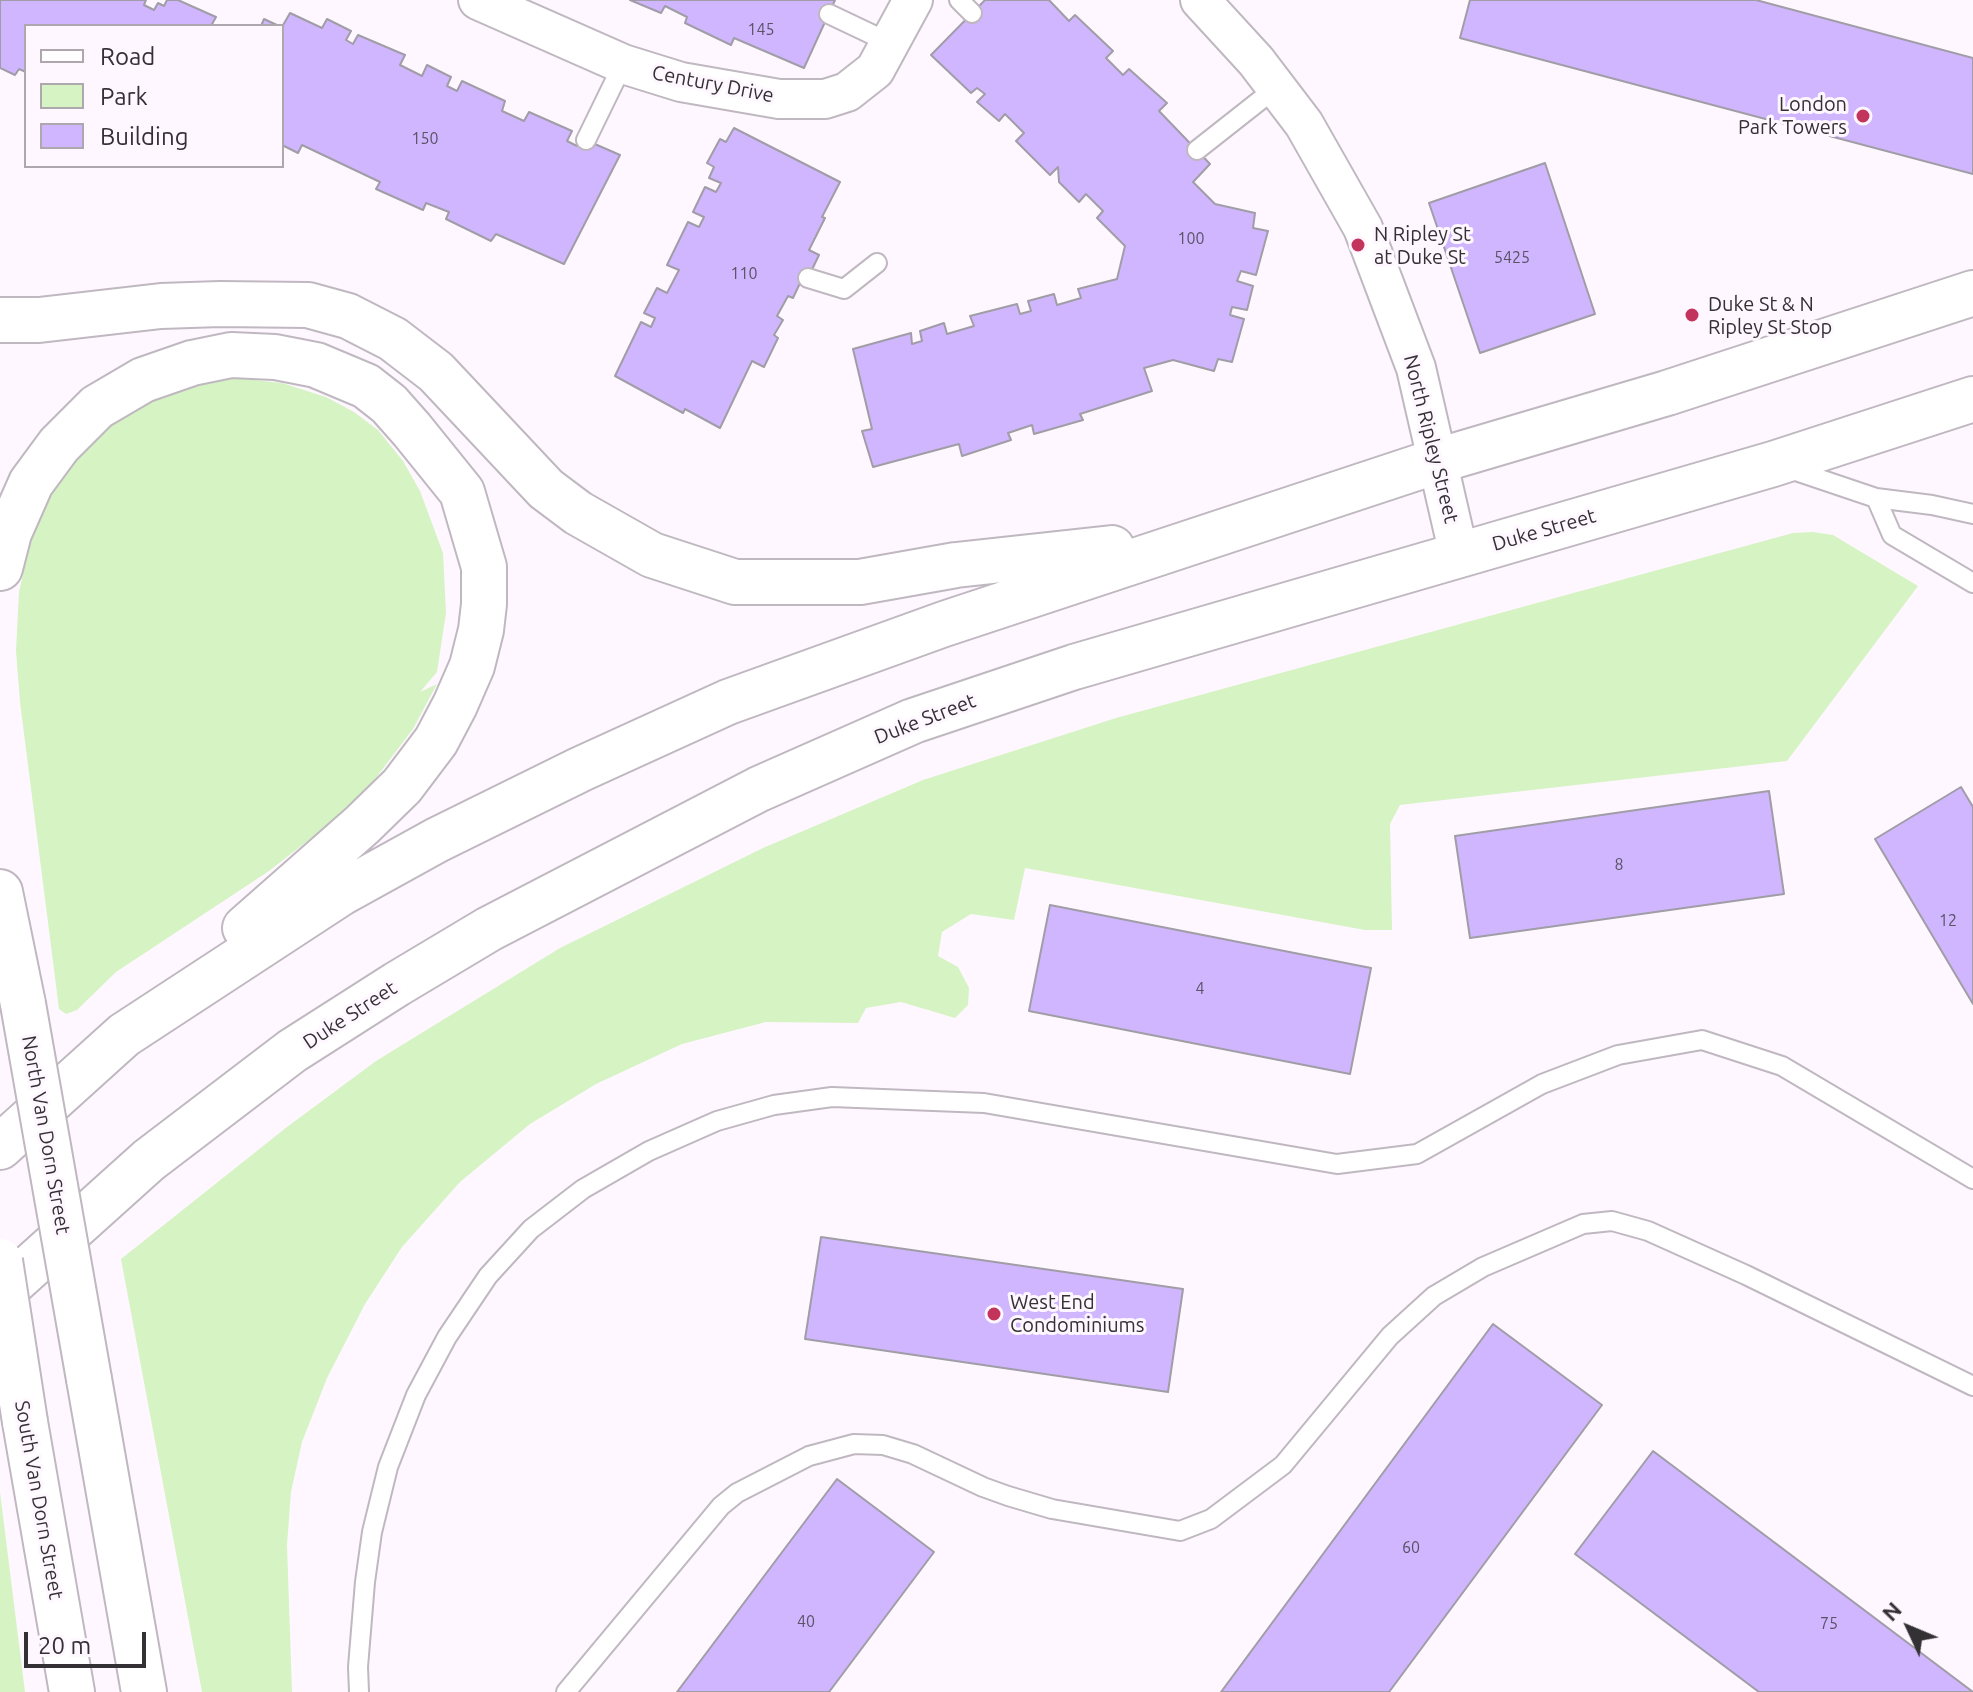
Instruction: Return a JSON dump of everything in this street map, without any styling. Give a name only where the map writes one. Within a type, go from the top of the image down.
[{"type":"main road","points":[[124,1035],[341,893],[437,840],[581,769],[728,702],[1032,594],[1437,461],[1667,393],[1973,293]]},
{"type":"main road","points":[[0,320],[39,320],[161,306],[220,304],[308,305],[348,316],[393,339],[436,372],[546,489],[578,513],[652,555],[735,582],[860,582],[956,565],[1210,537]]},
{"type":"main road","points":[[0,568],[9,533],[31,483],[59,445],[97,407],[143,380],[192,363],[231,355],[275,357],[316,365],[366,386],[389,404],[462,492],[484,567],[481,630],[472,666],[436,741],[402,786],[0,1147]]},
{"type":"main road","name":"Duke Street","points":[[0,1294],[149,1160],[292,1051],[489,929],[759,789],[913,721],[1074,667],[1773,464],[1973,399]]},
{"type":"main road","name":"North Van Dorn Street","points":[[1,892],[144,1692]]},
{"type":"main road","name":"South Van Dorn Street","points":[[0,1261],[72,1692]]},
{"type":"street","name":"Century Drive","points":[[478,0],[623,64],[681,82],[779,99],[825,99],[847,92],[875,70],[913,0]]},
{"type":"street","name":"North Ripley Street","points":[[1200,0],[1277,87],[1323,154],[1363,228],[1416,368],[1459,555]]},
{"type":"lane","points":[[829,14],[890,43]]},
{"type":"lane","points":[[586,140],[623,64]]},
{"type":"lane","points":[[1197,150],[1277,87]]},
{"type":"lane","points":[[808,278],[844,289],[877,263]]},
{"type":"lane","points":[[1773,464],[1876,498],[1973,514]]},
{"type":"lane","points":[[1876,498],[1892,535],[1973,583]]},
{"type":"lane","points":[[359,1692],[365,1582],[372,1532],[385,1480],[416,1395],[447,1337],[488,1276],[531,1229],[583,1189],[649,1151],[717,1121],[774,1105],[832,1097],[984,1103],[1337,1164],[1417,1154],[1542,1084],[1618,1055],[1702,1040],[1782,1066],[1973,1179]]},
{"type":"lane","points":[[566,1692],[721,1506],[737,1493],[809,1456],[854,1444],[883,1445],[913,1454],[983,1487],[1023,1501],[1052,1509],[1180,1531],[1211,1519],[1283,1465],[1390,1336],[1434,1296],[1483,1267],[1583,1224],[1612,1221],[1648,1231],[1746,1275],[1973,1386]]},
{"type":"green space","points":[[227,377],[282,383],[326,397],[378,430],[403,461],[420,491],[443,553],[446,613],[437,672],[420,692],[437,684],[413,729],[372,783],[324,828],[269,871],[116,972],[77,1010],[66,1014],[59,1009],[20,702],[16,651],[19,592],[29,546],[42,510],[56,484],[75,458],[121,414],[193,382]]},
{"type":"green space","points":[[1793,533],[1833,535],[1918,586],[1787,761],[1400,805],[1390,824],[1392,930],[1365,930],[1025,868],[1014,920],[971,914],[942,932],[938,956],[958,967],[969,988],[968,1005],[955,1018],[901,1002],[866,1008],[858,1023],[766,1022],[682,1044],[596,1084],[530,1124],[460,1182],[402,1247],[365,1304],[327,1378],[302,1442],[291,1492],[287,1545],[292,1692],[202,1692],[121,1259],[287,1127],[376,1061],[560,948],[763,848],[923,780],[1116,718]]},
{"type":"green space","points":[[0,1492],[25,1692],[0,1692]]},
{"type":"building","points":[[0,0],[146,0],[144,5],[154,10],[158,3],[164,6],[167,0],[178,0],[216,17],[212,24],[24,24],[24,71],[19,69],[15,75],[0,68]]},
{"type":"building","points":[[630,0],[835,0],[804,68],[734,38],[731,45],[685,23],[687,17],[665,6],[661,13]]},
{"type":"building","points":[[985,0],[1049,0],[1069,21],[1075,15],[1113,51],[1106,58],[1123,75],[1129,69],[1167,103],[1159,111],[1210,164],[1193,182],[1215,204],[1255,213],[1253,228],[1268,231],[1256,275],[1241,271],[1237,281],[1253,286],[1247,310],[1232,307],[1230,315],[1244,319],[1232,362],[1218,359],[1214,371],[1173,360],[1144,368],[1152,391],[1080,414],[1083,420],[1034,434],[1032,425],[1008,433],[1011,440],[962,456],[959,444],[873,467],[862,431],[872,429],[853,349],[911,333],[912,344],[922,341],[920,331],[944,323],[947,334],[974,326],[970,316],[1017,304],[1020,314],[1031,311],[1028,301],[1054,294],[1057,305],[1081,298],[1078,289],[1117,279],[1125,246],[1097,218],[1103,211],[1086,194],[1079,202],[1059,182],[1058,167],[1050,175],[1016,141],[1024,133],[1005,114],[999,121],[977,102],[985,94],[977,88],[971,93],[931,55]]},
{"type":"building","name":"London Park Towers","points":[[1470,0],[1756,0],[1973,58],[1973,174],[1460,38]]},
{"type":"building","points":[[290,13],[322,28],[327,19],[351,31],[346,40],[353,44],[358,35],[405,55],[400,65],[422,76],[427,65],[451,77],[447,86],[457,91],[462,81],[505,101],[502,111],[524,121],[529,112],[572,131],[567,141],[577,146],[581,138],[620,155],[564,264],[496,234],[491,241],[446,219],[449,212],[426,203],[423,210],[376,189],[380,182],[302,145],[298,153],[284,146],[284,24]]},
{"type":"building","points":[[734,128],[840,182],[809,250],[819,255],[808,278],[801,281],[793,298],[788,296],[777,316],[783,320],[774,335],[778,338],[764,367],[752,361],[720,428],[685,409],[683,413],[615,376],[641,322],[651,327],[655,318],[644,313],[657,288],[667,293],[679,270],[667,265],[688,222],[699,227],[704,217],[693,212],[705,187],[716,192],[721,183],[709,178],[714,167],[707,163],[720,139],[726,142]]},
{"type":"building","points":[[1545,163],[1595,314],[1480,353],[1429,203]]},
{"type":"building","points":[[1961,787],[1973,807],[1973,1004],[1875,839]]},
{"type":"building","points":[[1769,791],[1784,894],[1470,938],[1455,836]]},
{"type":"building","points":[[1050,905],[1371,968],[1350,1074],[1029,1011]]},
{"type":"building","name":"West End Condominiums","points":[[821,1237],[1183,1289],[1168,1392],[805,1339]]},
{"type":"building","points":[[1493,1324],[1602,1405],[1389,1692],[1221,1692]]},
{"type":"building","points":[[1653,1451],[1973,1692],[1759,1692],[1575,1554]]},
{"type":"building","points":[[837,1479],[934,1552],[829,1692],[677,1692]]},
{"type":"place","name":"London Park Towers","points":[[1863,116]]},
{"type":"place","name":"N Ripley St at Duke St","points":[[1358,245]]},
{"type":"place","name":"Duke St & N Ripley St Stop","points":[[1692,315]]},
{"type":"place","name":"West End Condominiums","points":[[994,1314]]}]
